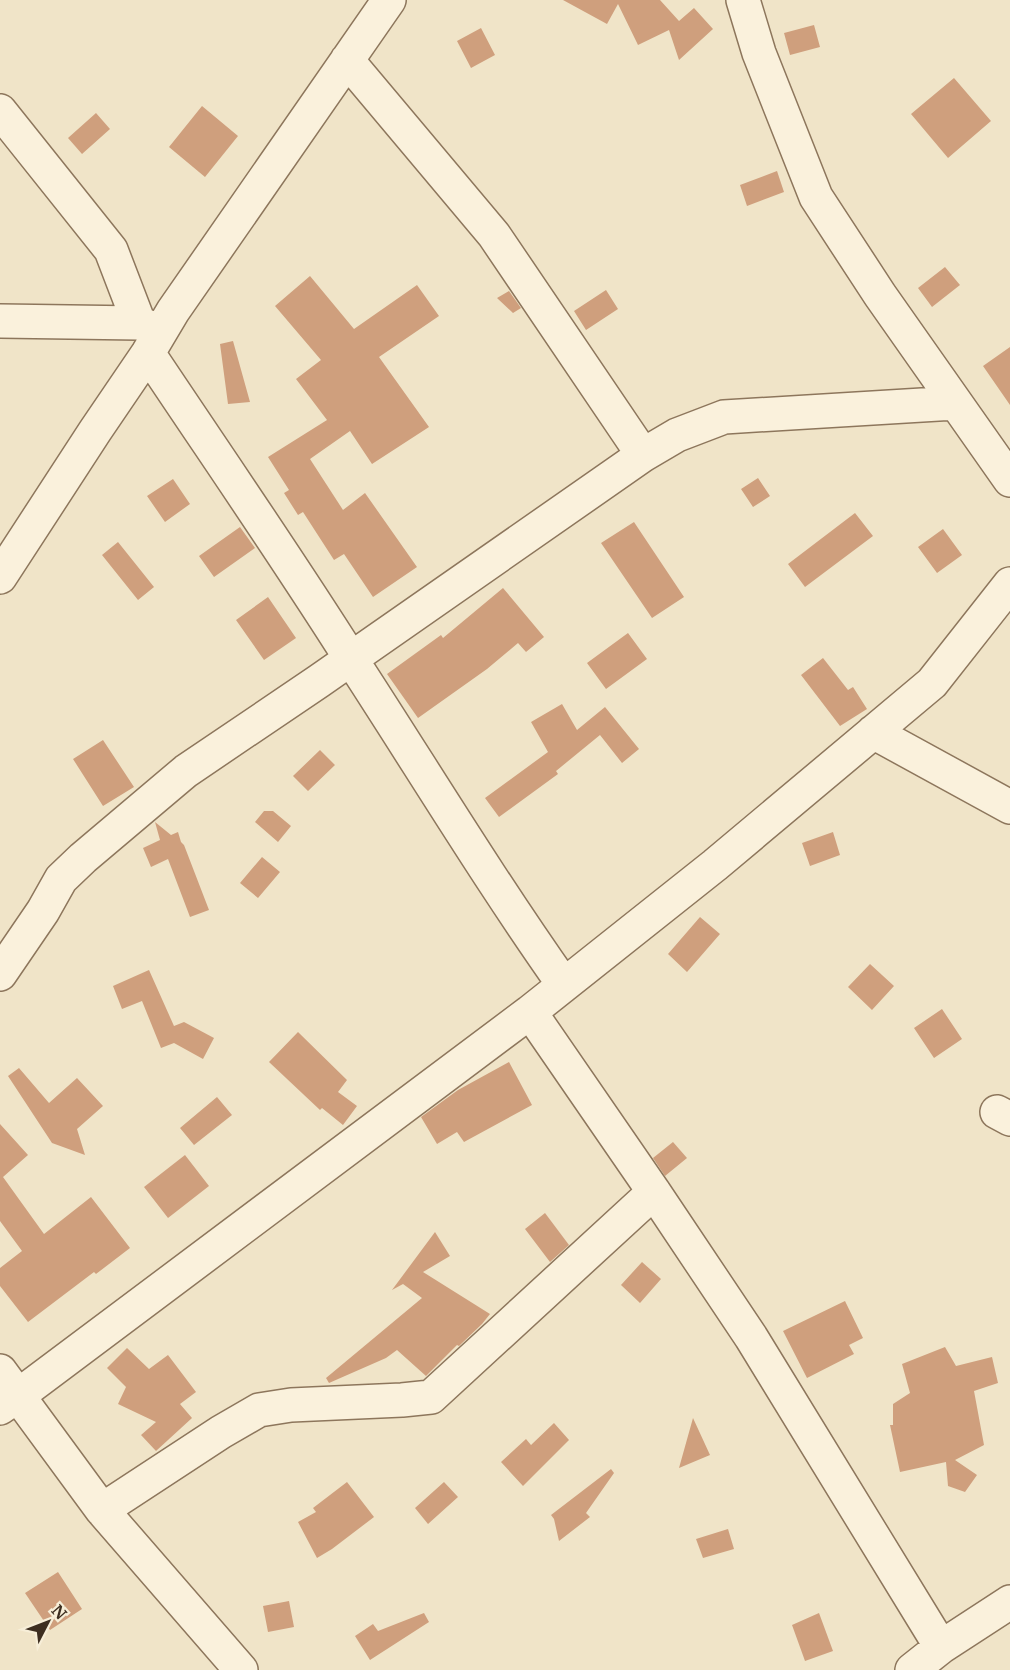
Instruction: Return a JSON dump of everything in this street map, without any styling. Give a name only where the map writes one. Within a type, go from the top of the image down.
[{"type":"street","points":[[0,577],[95,431],[150,336],[173,311],[389,0]]},
{"type":"street","points":[[743,0],[759,53],[816,197],[880,295],[1010,480]]},
{"type":"street","points":[[347,60],[494,235],[643,455]]},
{"type":"street","points":[[0,111],[62,185],[111,250],[150,336],[447,812],[564,985]]},
{"type":"street","points":[[0,321],[150,336]]},
{"type":"street","points":[[0,974],[43,911],[61,879],[186,771],[643,455],[677,435],[724,417],[955,403]]},
{"type":"street","points":[[241,1670],[102,1510],[6,1391],[530,1012],[715,865],[932,683],[1010,584]]},
{"type":"street","points":[[873,732],[1010,807]]},
{"type":"street","points":[[530,1012],[751,1337],[941,1647]]},
{"type":"street","points":[[102,1510],[221,1432],[259,1410],[431,1397],[654,1192]]},
{"type":"street","points":[[912,1670],[941,1647],[1010,1602]]},
{"type":"building","points":[[563,0],[660,0],[679,21],[694,8],[713,29],[679,60],[669,30],[638,45],[618,4],[607,24]]},
{"type":"building","points":[[814,25],[820,47],[790,55],[784,33]]},
{"type":"building","points":[[481,28],[495,55],[471,68],[457,41]]},
{"type":"building","points":[[954,78],[991,121],[948,158],[911,114]]},
{"type":"building","points":[[202,106],[238,136],[205,177],[169,147]]},
{"type":"building","points":[[96,113],[110,129],[82,154],[68,138]]},
{"type":"building","points":[[777,171],[784,192],[747,206],[740,185]]},
{"type":"building","points":[[945,267],[960,285],[932,307],[918,288]]},
{"type":"building","points":[[310,276],[354,329],[417,285],[439,316],[379,357],[429,427],[372,464],[350,431],[310,459],[343,510],[365,493],[417,567],[373,597],[344,554],[334,560],[303,512],[298,515],[284,493],[289,490],[268,457],[327,420],[296,379],[321,360],[275,306]]},
{"type":"building","points":[[606,290],[618,309],[586,330],[574,311]]},
{"type":"building","points":[[509,291],[521,308],[513,313],[497,298]]},
{"type":"building","points":[[233,341],[250,402],[228,404],[220,344]]},
{"type":"building","points":[[1010,347],[1010,405],[983,366]]},
{"type":"building","points":[[758,478],[770,496],[753,507],[741,489]]},
{"type":"building","points":[[173,479],[190,504],[165,522],[147,496]]},
{"type":"building","points":[[855,513],[873,536],[805,587],[788,564]]},
{"type":"building","points":[[634,522],[684,597],[652,618],[601,543]]},
{"type":"building","points":[[240,527],[255,548],[214,577],[199,556]]},
{"type":"building","points":[[943,529],[962,555],[937,573],[918,547]]},
{"type":"building","points":[[118,542],[154,587],[138,600],[102,555]]},
{"type":"building","points":[[503,588],[544,637],[526,652],[518,643],[487,669],[418,718],[387,674],[441,635],[443,638]]},
{"type":"building","points":[[268,597],[296,638],[264,660],[236,620]]},
{"type":"building","points":[[628,633],[647,659],[606,689],[587,663]]},
{"type":"building","points":[[823,658],[848,690],[853,687],[867,709],[840,726],[801,675]]},
{"type":"building","points":[[562,704],[577,730],[605,707],[639,749],[622,763],[600,735],[556,771],[558,774],[499,817],[485,798],[548,752],[531,722]]},
{"type":"building","points":[[103,740],[134,787],[103,806],[73,759]]},
{"type":"building","points":[[320,750],[335,765],[308,791],[293,776]]},
{"type":"building","points":[[264,811],[273,811],[291,826],[278,842],[255,822]]},
{"type":"building","points":[[155,822],[171,835],[178,832],[209,910],[190,917],[168,859],[151,867],[143,848],[160,840]]},
{"type":"building","points":[[833,832],[840,855],[810,866],[802,843]]},
{"type":"building","points":[[262,857],[280,872],[258,898],[240,883]]},
{"type":"building","points":[[700,917],[720,934],[687,972],[668,954]]},
{"type":"building","points":[[870,964],[894,986],[872,1010],[848,987]]},
{"type":"building","points":[[149,970],[174,1026],[184,1022],[214,1038],[203,1059],[174,1043],[161,1048],[142,1001],[122,1009],[113,986]]},
{"type":"building","points":[[942,1009],[962,1039],[934,1058],[914,1028]]},
{"type":"building","points":[[298,1032],[347,1080],[338,1092],[357,1106],[343,1125],[322,1108],[320,1110],[269,1062]]},
{"type":"building","points":[[509,1062],[532,1105],[464,1142],[457,1132],[437,1144],[421,1117],[458,1090]]},
{"type":"building","points":[[19,1068],[49,1103],[77,1078],[103,1106],[77,1129],[85,1155],[52,1143],[8,1076]]},
{"type":"building","points":[[217,1097],[232,1115],[194,1145],[180,1128]]},
{"type":"building","points":[[0,1124],[28,1155],[3,1177],[44,1234],[91,1197],[130,1248],[28,1322],[0,1286],[0,1268],[22,1251],[0,1221]]},
{"type":"building","points":[[673,1142],[687,1158],[665,1176],[653,1158]]},
{"type":"building","points":[[185,1155],[209,1186],[168,1218],[144,1187]]},
{"type":"building","points":[[545,1213],[569,1245],[550,1262],[525,1229]]},
{"type":"building","points":[[435,1232],[450,1256],[423,1272],[490,1314],[426,1376],[397,1350],[386,1358],[329,1383],[326,1378],[422,1298],[403,1284],[392,1290]]},
{"type":"building","points":[[642,1262],[661,1279],[640,1303],[621,1285]]},
{"type":"building","points":[[845,1301],[863,1338],[849,1345],[854,1354],[807,1378],[783,1331]]},
{"type":"building","points":[[945,1347],[956,1366],[992,1357],[998,1383],[974,1391],[984,1445],[955,1460],[977,1475],[965,1492],[948,1486],[946,1462],[900,1472],[890,1425],[893,1425],[893,1404],[910,1393],[902,1364]]},
{"type":"building","points":[[127,1348],[149,1369],[168,1355],[196,1392],[180,1404],[192,1418],[156,1451],[141,1435],[156,1422],[118,1404],[126,1387],[107,1368]]},
{"type":"building","points":[[693,1418],[710,1455],[679,1468]]},
{"type":"building","points":[[554,1423],[569,1440],[523,1486],[501,1462],[526,1439],[531,1445]]},
{"type":"building","points":[[611,1469],[614,1473],[586,1513],[590,1517],[559,1541],[551,1515]]},
{"type":"building","points":[[347,1482],[374,1517],[317,1558],[298,1522],[316,1512],[313,1508]]},
{"type":"building","points":[[444,1482],[458,1497],[428,1524],[415,1508]]},
{"type":"building","points":[[728,1529],[734,1549],[703,1558],[696,1539]]},
{"type":"building","points":[[58,1572],[82,1609],[50,1630],[25,1593]]},
{"type":"building","points":[[289,1601],[294,1627],[268,1632],[263,1606]]},
{"type":"building","points":[[424,1613],[429,1622],[370,1660],[355,1636],[373,1624],[378,1631]]},
{"type":"building","points":[[819,1613],[833,1651],[805,1661],[792,1625]]}]
